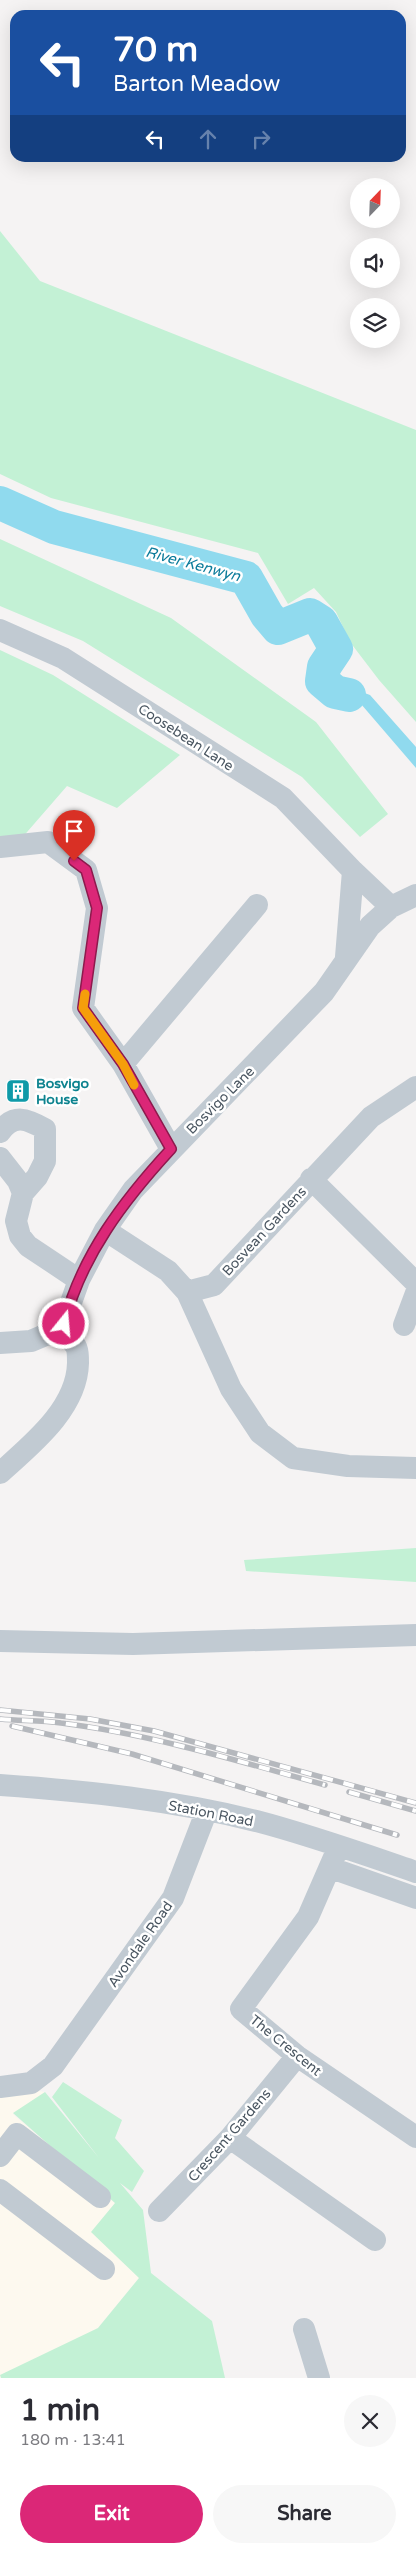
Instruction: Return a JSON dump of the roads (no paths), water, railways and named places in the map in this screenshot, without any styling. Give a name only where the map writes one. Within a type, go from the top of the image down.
[{"type":"street","name":"Coosebean Lane","points":[[0,630],[63,658],[283,798],[352,871],[391,907]]},
{"type":"street","points":[[0,846],[48,842],[86,870],[97,908],[83,1008],[123,1064],[171,1149]]},
{"type":"street","points":[[346,956],[352,871]]},
{"type":"street","name":"Bosvigo Lane","points":[[57,1330],[64,1324],[79,1280],[104,1230],[133,1190],[324,992],[346,956],[370,926],[391,907],[416,895]]},
{"type":"street","points":[[123,1064],[257,905]]},
{"type":"street","name":"Bosvean Gardens","points":[[188,1292],[214,1285],[311,1179],[371,1117],[416,1087]]},
{"type":"street","points":[[0,1132],[14,1120],[23,1118],[45,1129],[46,1161],[37,1177],[23,1193],[16,1221],[20,1236],[28,1246],[79,1280]]},
{"type":"street","points":[[0,1158],[10,1174],[18,1181],[23,1193]]},
{"type":"street","name":"Bosvean Gardens","points":[[311,1179],[416,1283]]},
{"type":"street","points":[[104,1230],[168,1271],[188,1292],[231,1389],[260,1433],[294,1458],[348,1466],[416,1468]]},
{"type":"street","points":[[404,1326],[416,1293]]},
{"type":"street","points":[[0,1343],[30,1341],[57,1330],[76,1345],[78,1355],[78,1372],[69,1395],[53,1420],[0,1473]]},
{"type":"street","points":[[0,1641],[134,1644],[416,1635]]},
{"type":"street","name":"Station Road","points":[[0,1785],[85,1791],[207,1810],[257,1822],[339,1846],[416,1872]]},
{"type":"street","name":"Avondale Road","points":[[0,2087],[31,2083],[53,2066],[173,1898],[207,1810]]},
{"type":"street","name":"The Crescent","points":[[339,1846],[312,1909],[293,1940],[241,2009],[297,2056],[416,2137]]},
{"type":"street","points":[[331,1868],[416,1898]]},
{"type":"street","name":"Crescent Gardens","points":[[160,2211],[230,2138],[297,2056]]},
{"type":"street","points":[[0,2156],[17,2134],[100,2197]]},
{"type":"street","points":[[230,2138],[374,2240]]},
{"type":"street","points":[[0,2190],[104,2269]]},
{"type":"street","points":[[304,2329],[320,2378]]},
{"type":"water","points":[[324,667],[332,681],[370,695],[416,747],[416,768],[361,704],[332,695],[321,678]]},
{"type":"waterway","name":"River Kenwyn","points":[[0,503],[54,527],[246,578],[267,615],[278,628],[310,615],[321,622],[336,649],[324,667],[322,681],[335,692],[349,695]]},
{"type":"railway","points":[[0,1710],[90,1719],[154,1731],[416,1803]]},
{"type":"railway","points":[[0,1719],[53,1722],[128,1734],[194,1749],[325,1785]]},
{"type":"railway","points":[[12,1726],[132,1754],[397,1835]]},
{"type":"railway","points":[[349,1792],[416,1811]]},
{"type":"place","name":"Bosvigo House","points":[[18,1091]]}]
